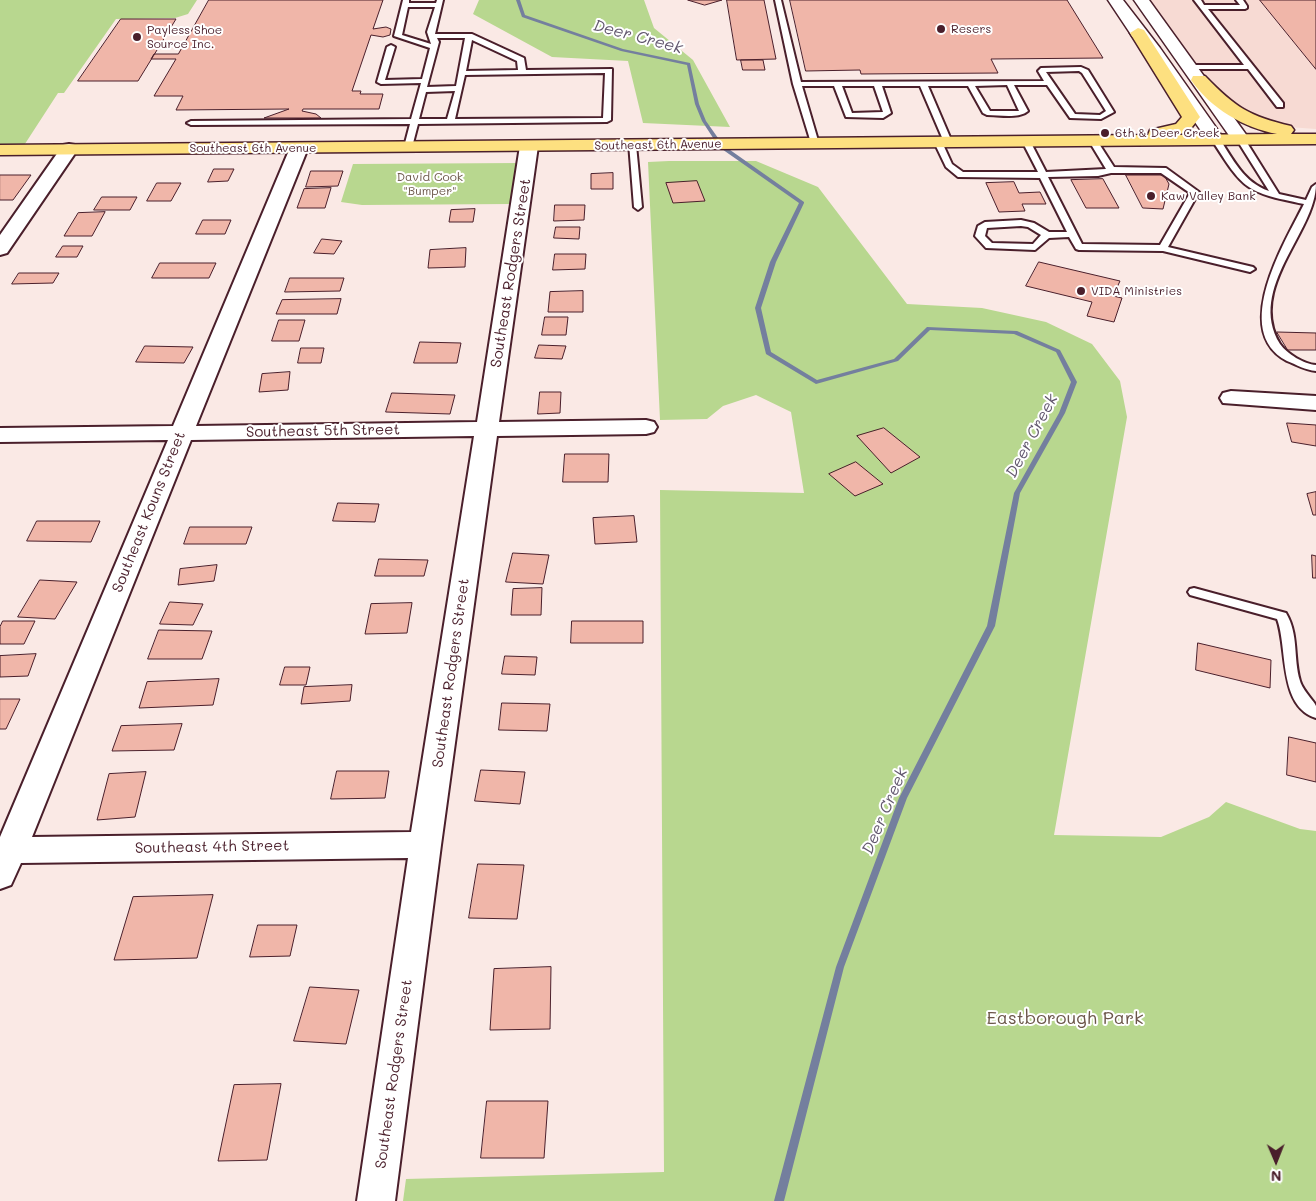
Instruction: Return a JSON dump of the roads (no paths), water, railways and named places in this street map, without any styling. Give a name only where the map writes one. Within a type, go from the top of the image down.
[{"type":"main road","points":[[1118,140],[1175,131],[1191,120],[1138,33]]},
{"type":"main road","points":[[1194,73],[1231,112],[1246,120],[1280,129],[1316,133]]},
{"type":"main road","name":"Southeast 6th Avenue","points":[[0,150],[1316,139]]},
{"type":"street","points":[[1115,0],[1138,33],[1154,51],[1216,140]]},
{"type":"street","points":[[1141,0],[1194,73],[1211,101],[1242,140]]},
{"type":"street","name":"Southeast Rodgers Street","points":[[376,1201],[425,845],[529,146]]},
{"type":"street","name":"Southeast Kouns Street","points":[[4,859],[299,148]]},
{"type":"street","points":[[0,249],[69,149]]},
{"type":"street","points":[[1231,398],[1316,403]]},
{"type":"street","name":"Southeast 5th Street","points":[[0,436],[646,427]]},
{"type":"street","name":"Southeast 4th Street","points":[[4,859],[425,845]]},
{"type":"lane","points":[[778,0],[797,84],[815,144]]},
{"type":"lane","points":[[1197,0],[1280,105]]},
{"type":"lane","points":[[1203,8],[1245,7],[1239,0]]},
{"type":"lane","points":[[408,147],[434,46],[431,32],[439,2],[405,3],[398,36],[434,46]]},
{"type":"lane","points":[[433,36],[469,36],[521,60],[522,72]]},
{"type":"lane","points":[[450,122],[469,36]]},
{"type":"lane","points":[[391,48],[381,82],[425,81]]},
{"type":"lane","points":[[1194,73],[1250,67]]},
{"type":"lane","points":[[1044,70],[1084,70],[1110,112],[1101,117],[1073,116],[1049,83],[1042,71],[1044,70]]},
{"type":"lane","points":[[191,124],[608,120],[609,71],[462,73]]},
{"type":"lane","points":[[837,83],[849,115],[883,116],[887,113],[877,83]]},
{"type":"lane","points":[[923,83],[943,142],[948,165],[953,172],[961,175],[1043,175],[1098,173],[1110,170],[1163,170],[1195,192],[1162,248]]},
{"type":"lane","points":[[970,83],[987,114],[1021,113],[1024,111],[1009,83]]},
{"type":"lane","points":[[797,84],[1049,83]]},
{"type":"lane","points":[[422,90],[458,88]]},
{"type":"lane","points":[[1216,140],[1243,179],[1261,191],[1310,203]]},
{"type":"lane","points":[[1242,140],[1275,194]]},
{"type":"lane","points":[[1026,141],[1079,247],[1162,248],[1250,270]]},
{"type":"lane","points":[[1093,141],[1110,170]]},
{"type":"lane","points":[[632,145],[638,207]]},
{"type":"lane","points":[[1316,187],[1278,267],[1271,285],[1265,317],[1273,340],[1282,353],[1310,368],[1316,368]]},
{"type":"lane","points":[[1047,235],[1035,247],[989,246],[980,236],[981,228],[985,225],[1021,223],[1031,225],[1047,235],[1073,234]]},
{"type":"lane","points":[[1194,592],[1282,616],[1287,625],[1292,683],[1301,700],[1316,713]]},
{"type":"waterway","name":"Deer Creek","points":[[518,0],[523,16],[622,50],[689,64],[697,104],[704,121],[721,146],[802,203],[773,262],[758,308],[768,353],[816,382],[896,360],[929,328],[1015,332],[1058,351],[1074,382],[1062,413],[1017,493],[991,626],[903,798],[840,967],[779,1201]]},
{"type":"place","name":"Resers","points":[[941,29]]},
{"type":"place","name":"Payless Shoe Source Inc.","points":[[137,37]]},
{"type":"place","name":"6th & Deer Creek","points":[[1105,133]]},
{"type":"place","name":"Kaw Valley Bank","points":[[1151,196]]},
{"type":"place","name":"VIDA Ministries","points":[[1081,291]]},
{"type":"park label","name":"David Cook \"Bumper\"","points":[[430,184]]},
{"type":"park label","name":"Eastborough Park","points":[[1065,1018]]}]
